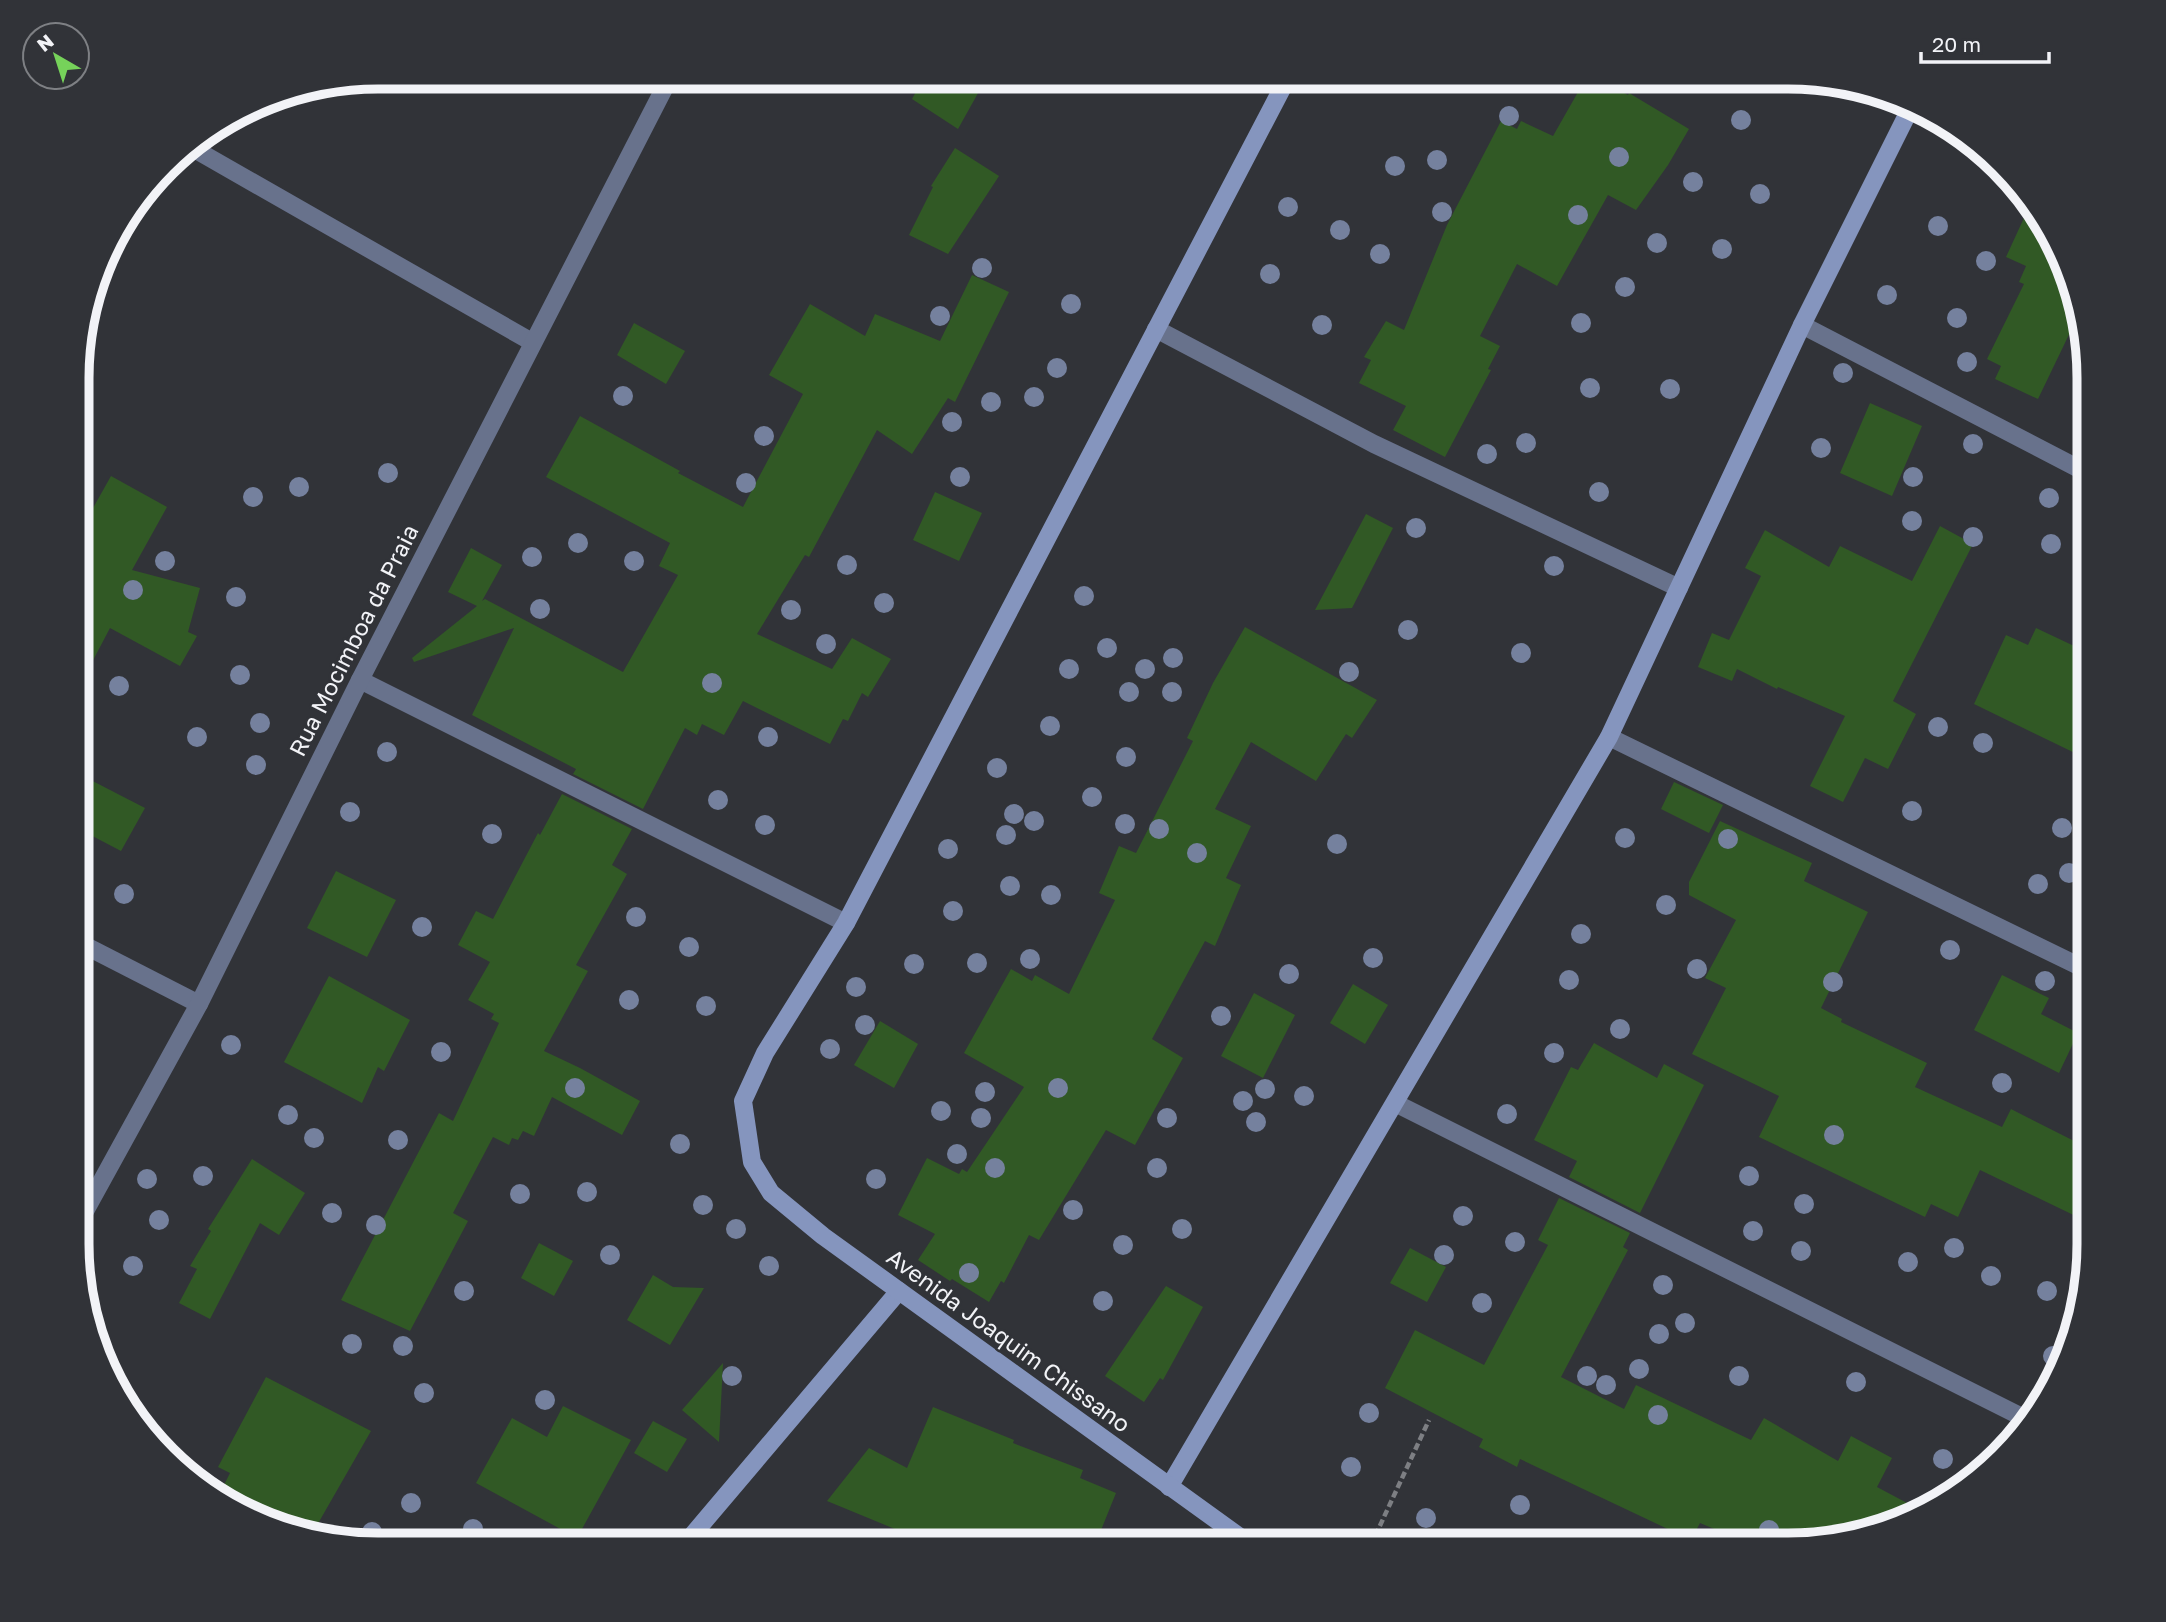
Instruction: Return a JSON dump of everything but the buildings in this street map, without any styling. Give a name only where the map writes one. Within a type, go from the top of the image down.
[{"type":"street","name":"Rua Mocimboa da Praia","points":[[89,1204],[199,1004],[360,680],[664,89]]},
{"type":"street","points":[[360,680],[846,923],[1282,89]]},
{"type":"street","points":[[1169,1487],[1609,737],[1802,325],[1907,115]]},
{"type":"street","points":[[199,152],[532,342]]},
{"type":"street","points":[[1802,325],[2077,468]]},
{"type":"street","points":[[1156,329],[1374,444],[1679,588]]},
{"type":"street","points":[[1609,737],[2077,965]]},
{"type":"street","name":"Avenida Joaquim Chissano","points":[[846,923],[765,1053],[743,1101],[752,1162],[771,1193],[823,1236],[1234,1533]]},
{"type":"street","points":[[89,948],[199,1004]]},
{"type":"street","points":[[1395,1104],[2020,1416]]},
{"type":"street","points":[[694,1533],[900,1291]]},
{"type":"path","points":[[1377,1533],[1429,1420]]}]
